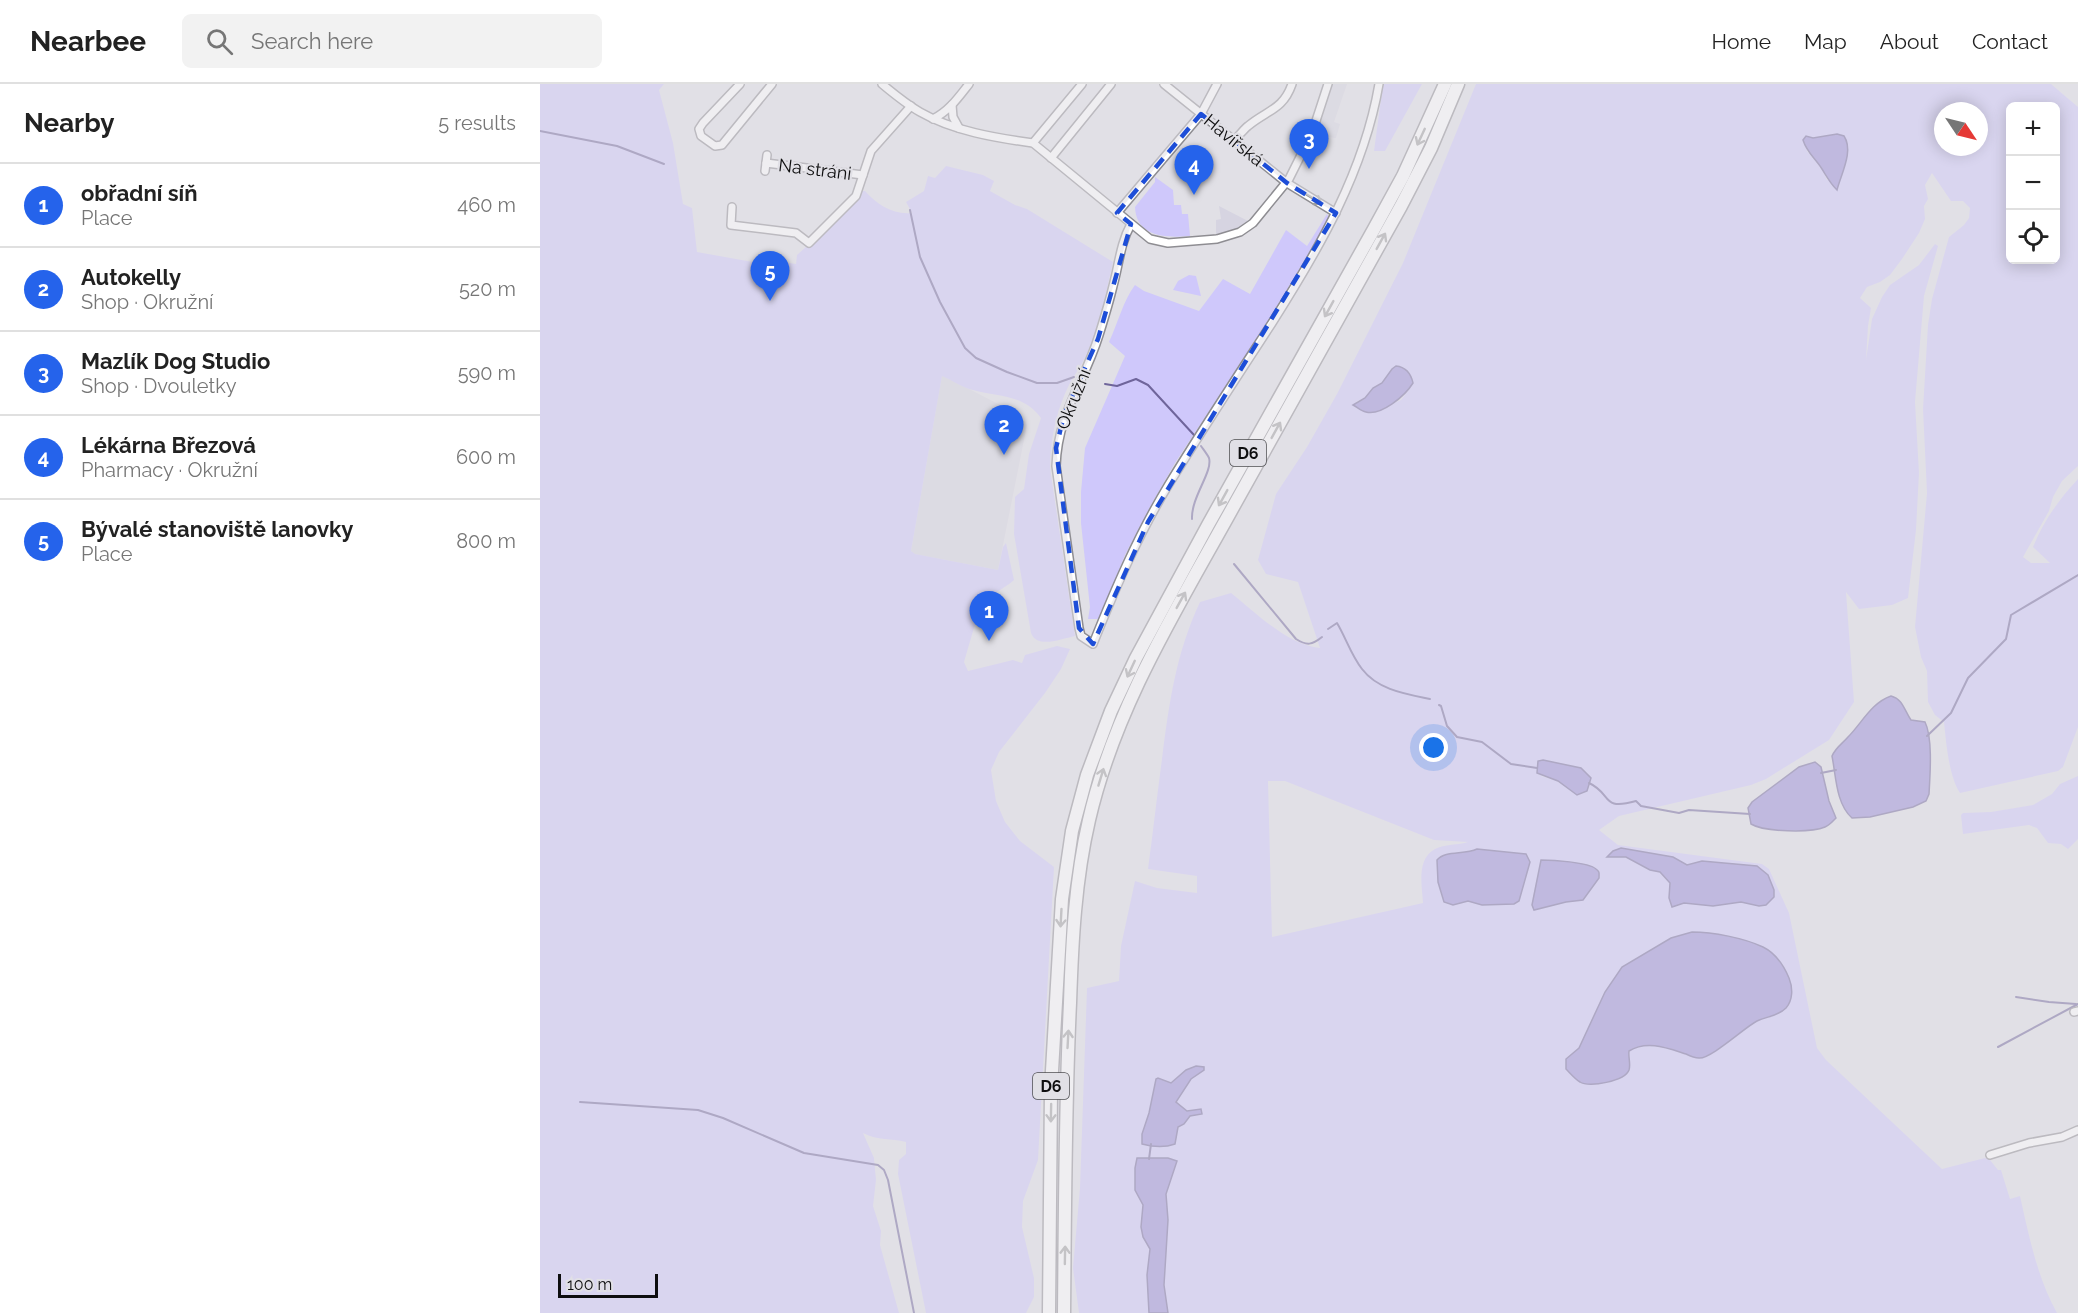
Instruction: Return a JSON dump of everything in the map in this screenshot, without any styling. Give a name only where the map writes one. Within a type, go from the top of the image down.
[{"type":"highway","name":"D6","points":[[1049,1313],[1051,1088],[1062,899],[1072,831],[1097,745],[1136,658],[1380,219],[1445,84]]},
{"type":"highway","name":"D6","points":[[1064,1313],[1065,1089],[1073,944],[1080,867],[1100,777],[1124,714],[1174,612],[1401,206],[1431,148],[1458,84]]},
{"type":"street","points":[[740,84],[699,129],[701,136],[714,146],[722,145],[772,84]]},
{"type":"street","points":[[882,84],[933,119],[959,128],[1033,143],[1150,239],[1168,243],[1228,237],[1252,223],[1287,183],[1312,133],[1328,84]]},
{"type":"street","points":[[933,119],[952,105],[969,84]]},
{"type":"street","points":[[1033,143],[1082,84]]},
{"type":"street","points":[[1051,158],[1111,84]]},
{"type":"street","points":[[1117,213],[1201,114],[1217,84]]},
{"type":"street","points":[[1234,140],[1248,126],[1285,101],[1292,84]]},
{"type":"street","points":[[1336,213],[1368,132],[1379,84]]},
{"type":"street","name":"Havířská","points":[[1168,85],[1287,183],[1336,213]]},
{"type":"street","points":[[952,105],[952,117],[959,128]]},
{"type":"street","name":"Na stráni","points":[[732,207],[731,225],[796,234],[809,243],[852,201],[859,190],[871,151],[911,106]]},
{"type":"street","name":"Na stráni","points":[[766,163],[863,175]]},
{"type":"street","name":"Okružní","points":[[1131,224],[1123,239],[1113,287],[1098,339],[1064,415],[1056,448],[1056,466],[1079,628],[1082,636],[1093,644],[1131,554],[1148,522],[1302,275],[1336,213]]},
{"type":"street","points":[[1990,1155],[2029,1143],[2062,1137],[2078,1130]]},
{"type":"highlighted area","points":[[1201,114],[1287,183],[1336,213],[1148,522],[1093,644],[1079,628],[1056,448],[1064,415],[1098,339],[1131,224],[1117,213]]},
{"type":"shaded area","points":[[540,84],[664,84],[659,90],[673,143],[683,204],[692,208],[697,252],[764,264],[765,259],[796,264],[797,255],[857,200],[862,191],[886,208],[912,213],[906,202],[924,191],[928,176],[935,178],[946,166],[983,175],[994,181],[990,191],[1027,209],[1113,262],[1096,329],[1086,356],[1064,397],[1054,427],[1051,447],[1050,468],[1075,636],[1044,642],[1038,641],[1031,633],[1014,534],[1015,497],[1024,489],[1029,454],[1041,418],[1027,404],[1019,400],[969,389],[942,376],[911,551],[915,554],[998,570],[1006,543],[1014,580],[1007,586],[983,597],[964,662],[968,671],[1013,660],[1022,663],[1025,655],[1057,646],[1070,649],[1061,669],[999,752],[991,770],[996,801],[1005,822],[1020,841],[1054,867],[1038,1160],[1023,1201],[1022,1227],[1034,1278],[1034,1297],[1026,1313],[926,1313],[898,1174],[899,1160],[906,1154],[906,1142],[863,1133],[874,1158],[876,1180],[873,1206],[881,1231],[880,1245],[899,1313],[540,1313]]},
{"type":"shaded area","points":[[1332,84],[1347,84],[1334,122],[1340,124],[1336,138],[1314,135]]},
{"type":"shaded area","points":[[1383,84],[1422,84],[1385,151],[1374,151]]},
{"type":"shaded area","points":[[1476,84],[2051,84],[2078,107],[2078,466],[2062,481],[2053,497],[2049,511],[2023,557],[2031,563],[2050,563],[2033,547],[2052,511],[2078,479],[2078,727],[2063,767],[2058,771],[1960,793],[1951,769],[1944,722],[1935,715],[1928,702],[1927,671],[1921,657],[1915,627],[1927,493],[1923,409],[1928,325],[1932,299],[1949,237],[1964,225],[1969,218],[1970,208],[1963,201],[1951,201],[1932,173],[1925,185],[1928,199],[1924,206],[1925,219],[1919,233],[1890,275],[1867,287],[1860,298],[1871,308],[1866,360],[1872,319],[1882,297],[1890,285],[1919,265],[1935,244],[1938,246],[1924,296],[1915,402],[1919,473],[1916,530],[1908,598],[1892,605],[1859,609],[1846,592],[1854,702],[1829,740],[1766,779],[1751,785],[1619,816],[1599,830],[1618,845],[1762,864],[1769,869],[1789,913],[1817,1048],[1826,1060],[1942,1169],[1985,1158],[2001,1170],[2010,1199],[2020,1196],[2039,1271],[2057,1313],[1079,1313],[1073,1268],[1080,1188],[1087,988],[1119,981],[1121,946],[1135,881],[1157,888],[1197,893],[1197,876],[1148,869],[1168,718],[1179,659],[1200,602],[1231,593],[1284,635],[1308,646],[1320,648],[1298,582],[1266,574],[1258,560],[1276,494],[1307,447],[1337,394],[1403,263]],"holes":[[[1837,134],[1848,144],[1839,181],[1827,180],[1822,169],[1807,151],[1806,137]],[[1392,369],[1410,388],[1401,400],[1375,411],[1356,402],[1371,393]],[[1553,763],[1572,766],[1578,794],[1558,781],[1541,776]],[[1268,781],[1285,781],[1434,840],[1468,842],[1439,847],[1429,853],[1425,859],[1421,881],[1423,903],[1272,937]]]},
{"type":"shaded area","points":[[1837,134],[1844,136],[1848,149],[1837,190],[1803,140],[1806,136],[1813,138]]},
{"type":"shaded area","points":[[1155,177],[1173,190],[1174,205],[1181,205],[1182,214],[1188,214],[1190,236],[1162,236],[1147,230],[1141,224],[1135,207],[1155,182]]},
{"type":"shaded area","points":[[1219,206],[1248,221],[1239,228],[1216,235],[1216,220],[1221,219]]},
{"type":"shaded area","points":[[1327,214],[1329,218],[1327,223],[1274,312],[1175,463],[1150,507],[1125,555],[1100,619],[1088,619],[1090,607],[1081,523],[1085,448],[1125,356],[1109,342],[1131,291],[1135,285],[1144,291],[1199,311],[1223,279],[1250,294],[1286,230],[1307,246]]},
{"type":"shaded area","points":[[1189,275],[1196,276],[1201,296],[1173,290],[1178,281]]},
{"type":"shaded area","points":[[1396,366],[1407,372],[1413,383],[1399,399],[1379,411],[1372,412],[1364,411],[1353,405],[1382,383]]},
{"type":"shaded area","points":[[942,375],[1006,408],[1005,417],[1025,421],[1027,425],[998,570],[914,554],[911,551]]},
{"type":"shaded area","points":[[1891,696],[1901,702],[1911,720],[1925,722],[1928,729],[1929,794],[1926,801],[1913,807],[1870,817],[1852,818],[1840,798],[1832,756],[1872,708]]},
{"type":"shaded area","points":[[1538,761],[1581,768],[1591,778],[1587,791],[1577,795],[1558,781],[1537,773]]},
{"type":"shaded area","points":[[1815,762],[1821,767],[1829,801],[1836,818],[1831,823],[1818,829],[1799,831],[1766,829],[1751,824],[1748,808],[1752,802],[1799,767]]},
{"type":"shaded area","points":[[2078,776],[2078,839],[2068,849],[2061,844],[2048,843],[2037,828],[2029,825],[1963,834],[1961,815],[1963,813],[1991,812],[2033,805],[2052,794],[2060,784]]},
{"type":"shaded area","points":[[1621,848],[1673,857],[1687,865],[1702,861],[1757,866],[1768,875],[1774,890],[1774,897],[1766,905],[1759,906],[1741,902],[1713,906],[1684,903],[1672,907],[1669,898],[1670,883],[1660,872],[1650,870],[1626,857],[1607,857],[1613,851]]},
{"type":"shaded area","points":[[1477,849],[1526,854],[1530,862],[1519,901],[1514,904],[1482,905],[1468,901],[1453,905],[1444,902],[1438,882],[1437,860],[1445,855]]},
{"type":"shaded area","points":[[1541,860],[1586,865],[1597,870],[1599,878],[1583,900],[1534,910],[1532,905]]},
{"type":"shaded area","points":[[1692,932],[1738,938],[1763,947],[1775,956],[1787,973],[1792,990],[1786,1008],[1776,1015],[1757,1021],[1704,1057],[1696,1058],[1657,1046],[1643,1046],[1629,1051],[1629,1070],[1621,1077],[1598,1084],[1585,1084],[1578,1081],[1566,1069],[1566,1059],[1579,1048],[1605,992],[1622,967],[1671,938]]},
{"type":"shaded area","points":[[1196,1066],[1204,1067],[1204,1070],[1191,1079],[1176,1102],[1187,1111],[1201,1109],[1202,1114],[1190,1116],[1184,1124],[1178,1127],[1175,1144],[1158,1147],[1142,1144],[1142,1134],[1156,1079],[1171,1083],[1186,1070]]},
{"type":"shaded area","points":[[1137,1158],[1168,1158],[1177,1161],[1166,1194],[1168,1220],[1164,1285],[1168,1313],[1149,1313],[1147,1275],[1150,1249],[1143,1237],[1141,1227],[1143,1205],[1135,1190]]},
{"type":"waterway","points":[[540,131],[617,146],[664,164]]},
{"type":"waterway","points":[[910,210],[920,257],[940,302],[965,348],[976,358],[1037,383],[1057,383],[1074,377]]},
{"type":"waterway","points":[[1105,384],[1117,386],[1136,379],[1148,385],[1194,435]]},
{"type":"waterway","points":[[1192,519],[1195,502],[1209,464],[1209,458],[1201,446]]},
{"type":"waterway","points":[[1234,564],[1296,639],[1309,644],[1322,637]]},
{"type":"waterway","points":[[1927,736],[1951,713],[1968,678],[2006,639],[2011,615],[2078,575]]},
{"type":"waterway","points":[[1328,629],[1337,623],[1358,664],[1376,682],[1393,690],[1430,699]]},
{"type":"waterway","points":[[1439,705],[1447,726],[1457,737],[1482,742],[1511,764],[1537,768]]},
{"type":"waterway","points":[[1821,773],[1836,770]]},
{"type":"waterway","points":[[1589,783],[1608,800],[1617,804],[1636,801],[1641,806],[1679,813],[1689,810],[1750,814]]},
{"type":"waterway","points":[[2016,997],[2076,1004]]},
{"type":"waterway","points":[[1998,1047],[2078,1004]]},
{"type":"waterway","points":[[580,1102],[698,1110],[723,1118],[804,1153],[878,1165],[884,1170],[888,1180],[914,1313]]},
{"type":"waterway","points":[[1149,1159],[1151,1144]]},
{"type":"place","name":"Mazlík Dog Studio","points":[[1309,169]]},
{"type":"place","name":"Lékárna Březová","points":[[1194,195]]},
{"type":"place","name":"Bývalé stanoviště lanovky","points":[[770,301]]},
{"type":"place","name":"Autokelly","points":[[1004,455]]},
{"type":"place","name":"obřadní síň","points":[[989,641]]}]
